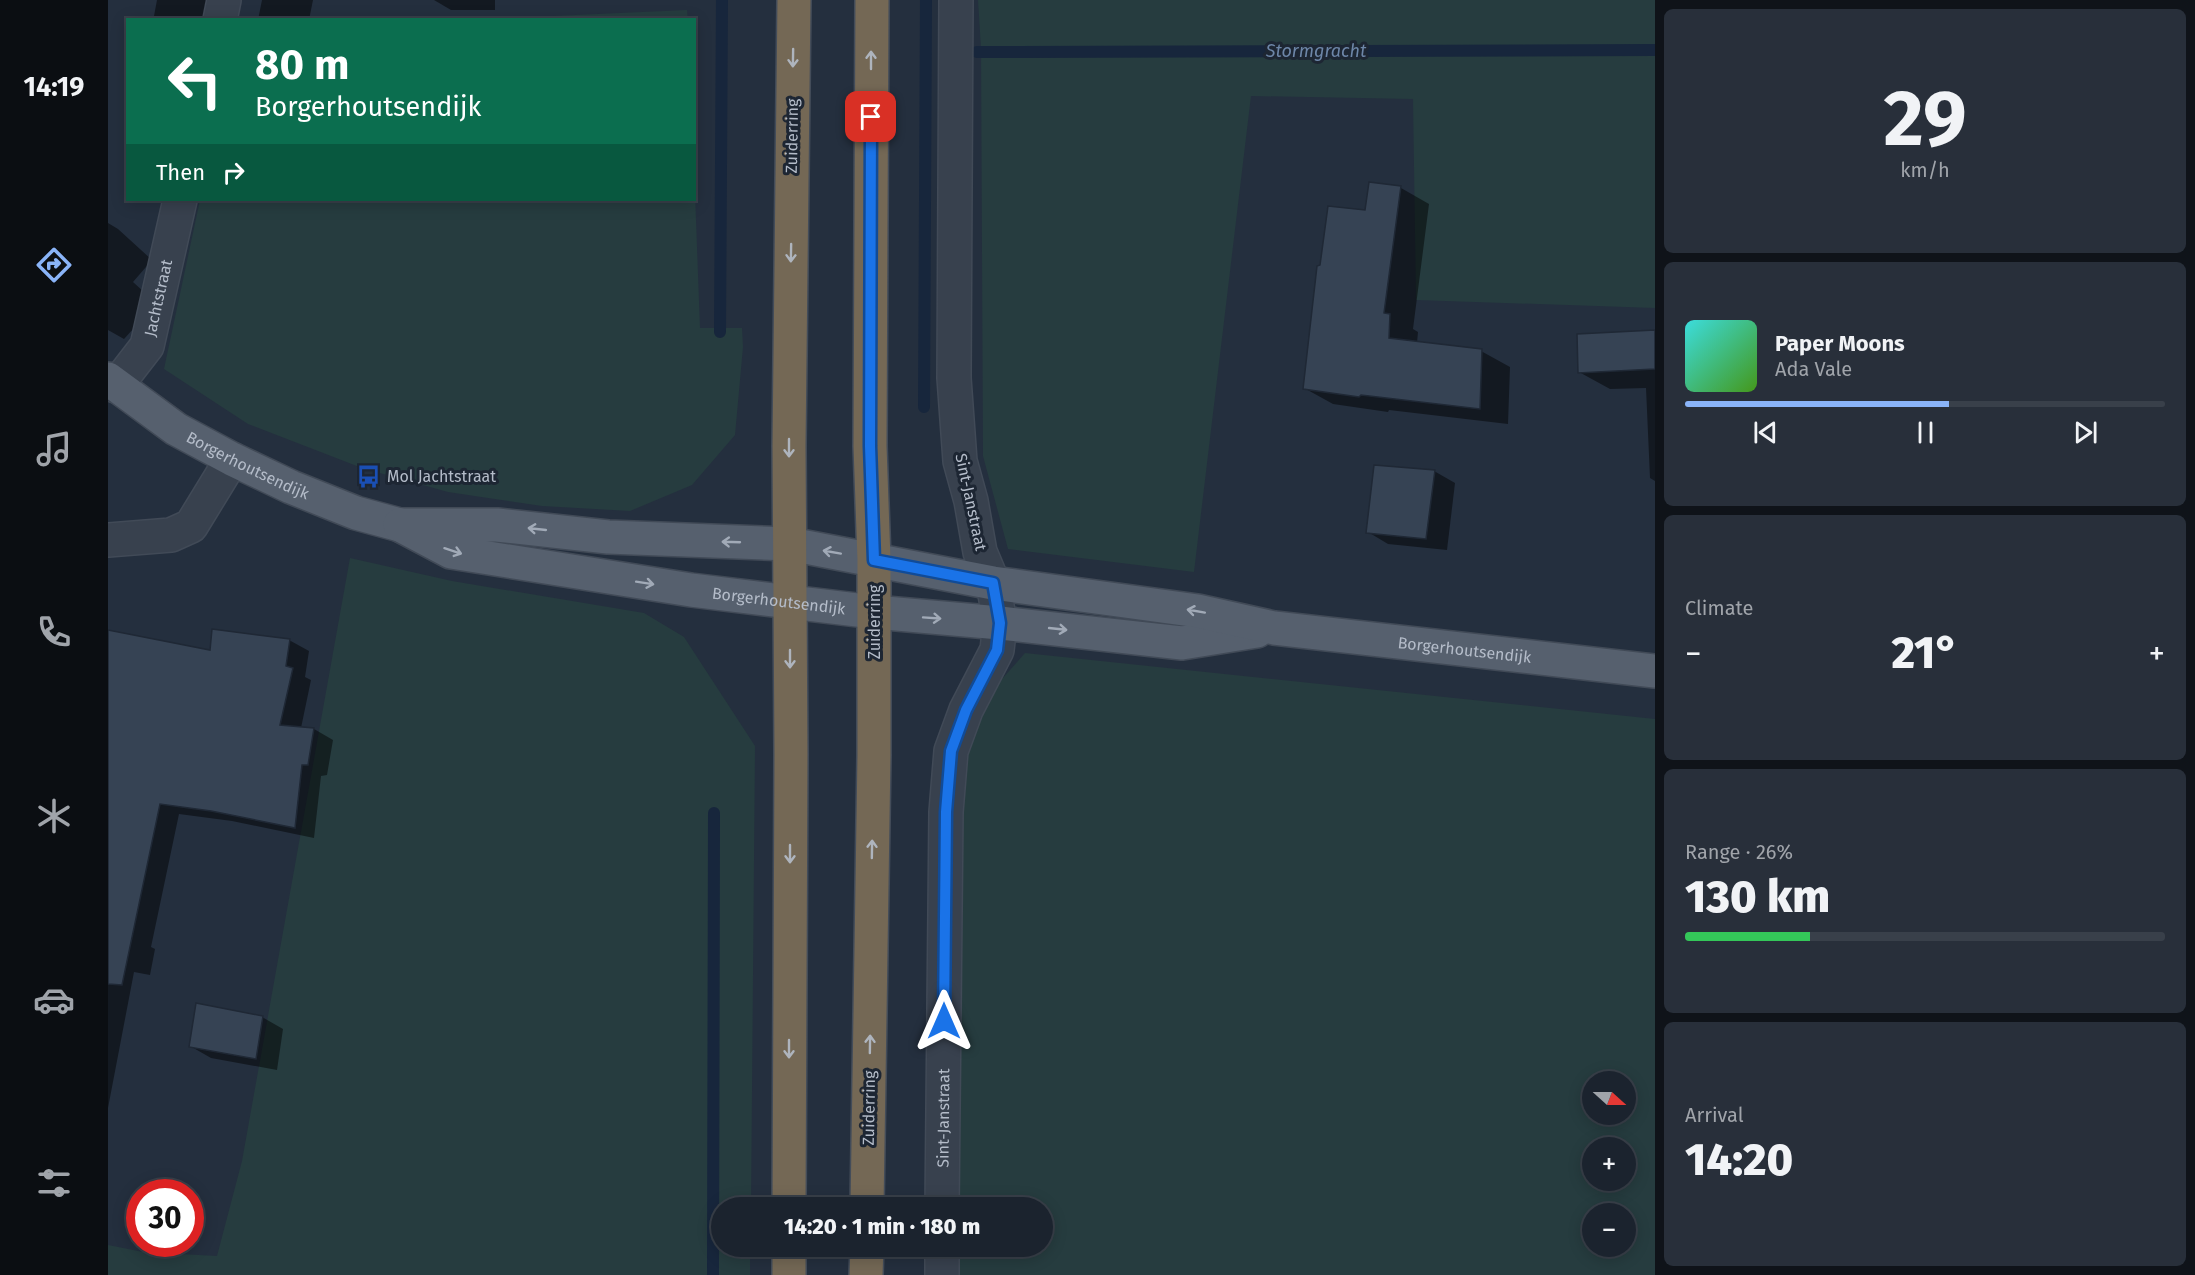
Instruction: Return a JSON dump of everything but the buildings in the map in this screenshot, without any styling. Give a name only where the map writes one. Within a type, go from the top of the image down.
[{"type":"highway","name":"Zuiderring","points":[[789,1197],[794,0]]},
{"type":"highway","name":"Zuiderring","points":[[867,1197],[874,612],[870,446],[872,0]]},
{"type":"highway","points":[[789,1257],[789,1275]]},
{"type":"highway","points":[[866,1275],[867,1257]]},
{"type":"main road","name":"Borgerhoutsendijk","points":[[112,383],[176,429],[232,459],[291,487],[356,513],[400,525],[452,552],[691,590],[874,612],[1182,643],[1274,628]]},
{"type":"main road","name":"Borgerhoutsendijk","points":[[400,525],[497,525],[608,537],[790,544],[993,583],[1198,611],[1274,628],[1655,671]]},
{"type":"street","points":[[220,18],[224,0]]},
{"type":"street","name":"Sint-Janstraat","points":[[942,1197],[946,812],[951,751],[966,710],[997,650],[1000,623],[993,583],[980,552],[971,501],[960,461],[954,378],[956,0]]},
{"type":"street","name":"Jachtstraat","points":[[112,383],[147,346],[180,201]]},
{"type":"street","points":[[108,540],[171,535],[191,526],[232,459]]},
{"type":"street","points":[[942,1257],[942,1275]]},
{"type":"green space","points":[[978,0],[1655,0],[1655,308],[1416,300],[1413,99],[1251,96],[1194,572],[1008,549],[983,456],[981,48]]},
{"type":"green space","points":[[687,10],[688,18],[509,18]]},
{"type":"green space","points":[[200,201],[695,201],[700,328],[742,328],[743,347],[735,435],[692,485],[630,511],[542,506],[448,492],[362,468],[248,424],[164,369]]},
{"type":"green space","points":[[350,558],[452,581],[644,613],[684,637],[755,746],[751,1197],[711,1197],[711,1257],[750,1257],[750,1275],[108,1275],[108,1245],[126,1249],[126,1257],[217,1256],[242,1161]]},
{"type":"green space","points":[[1025,653],[1655,719],[1655,1275],[954,1275],[955,1257],[1053,1257],[1053,1197],[955,1197],[960,857],[967,758],[987,696]]},
{"type":"waterway","points":[[720,332],[722,0]]},
{"type":"waterway","points":[[924,407],[926,0]]},
{"type":"waterway","name":"Stormgracht","points":[[977,52],[1655,50]]},
{"type":"waterway","points":[[713,1275],[714,813]]},
{"type":"place","name":"Mol Jachtstraat","points":[[369,476]]},
{"type":"route","points":[[871,117],[870,446],[874,560],[993,583],[1000,623],[997,650],[966,710],[951,751],[946,812],[944,1021]]}]
